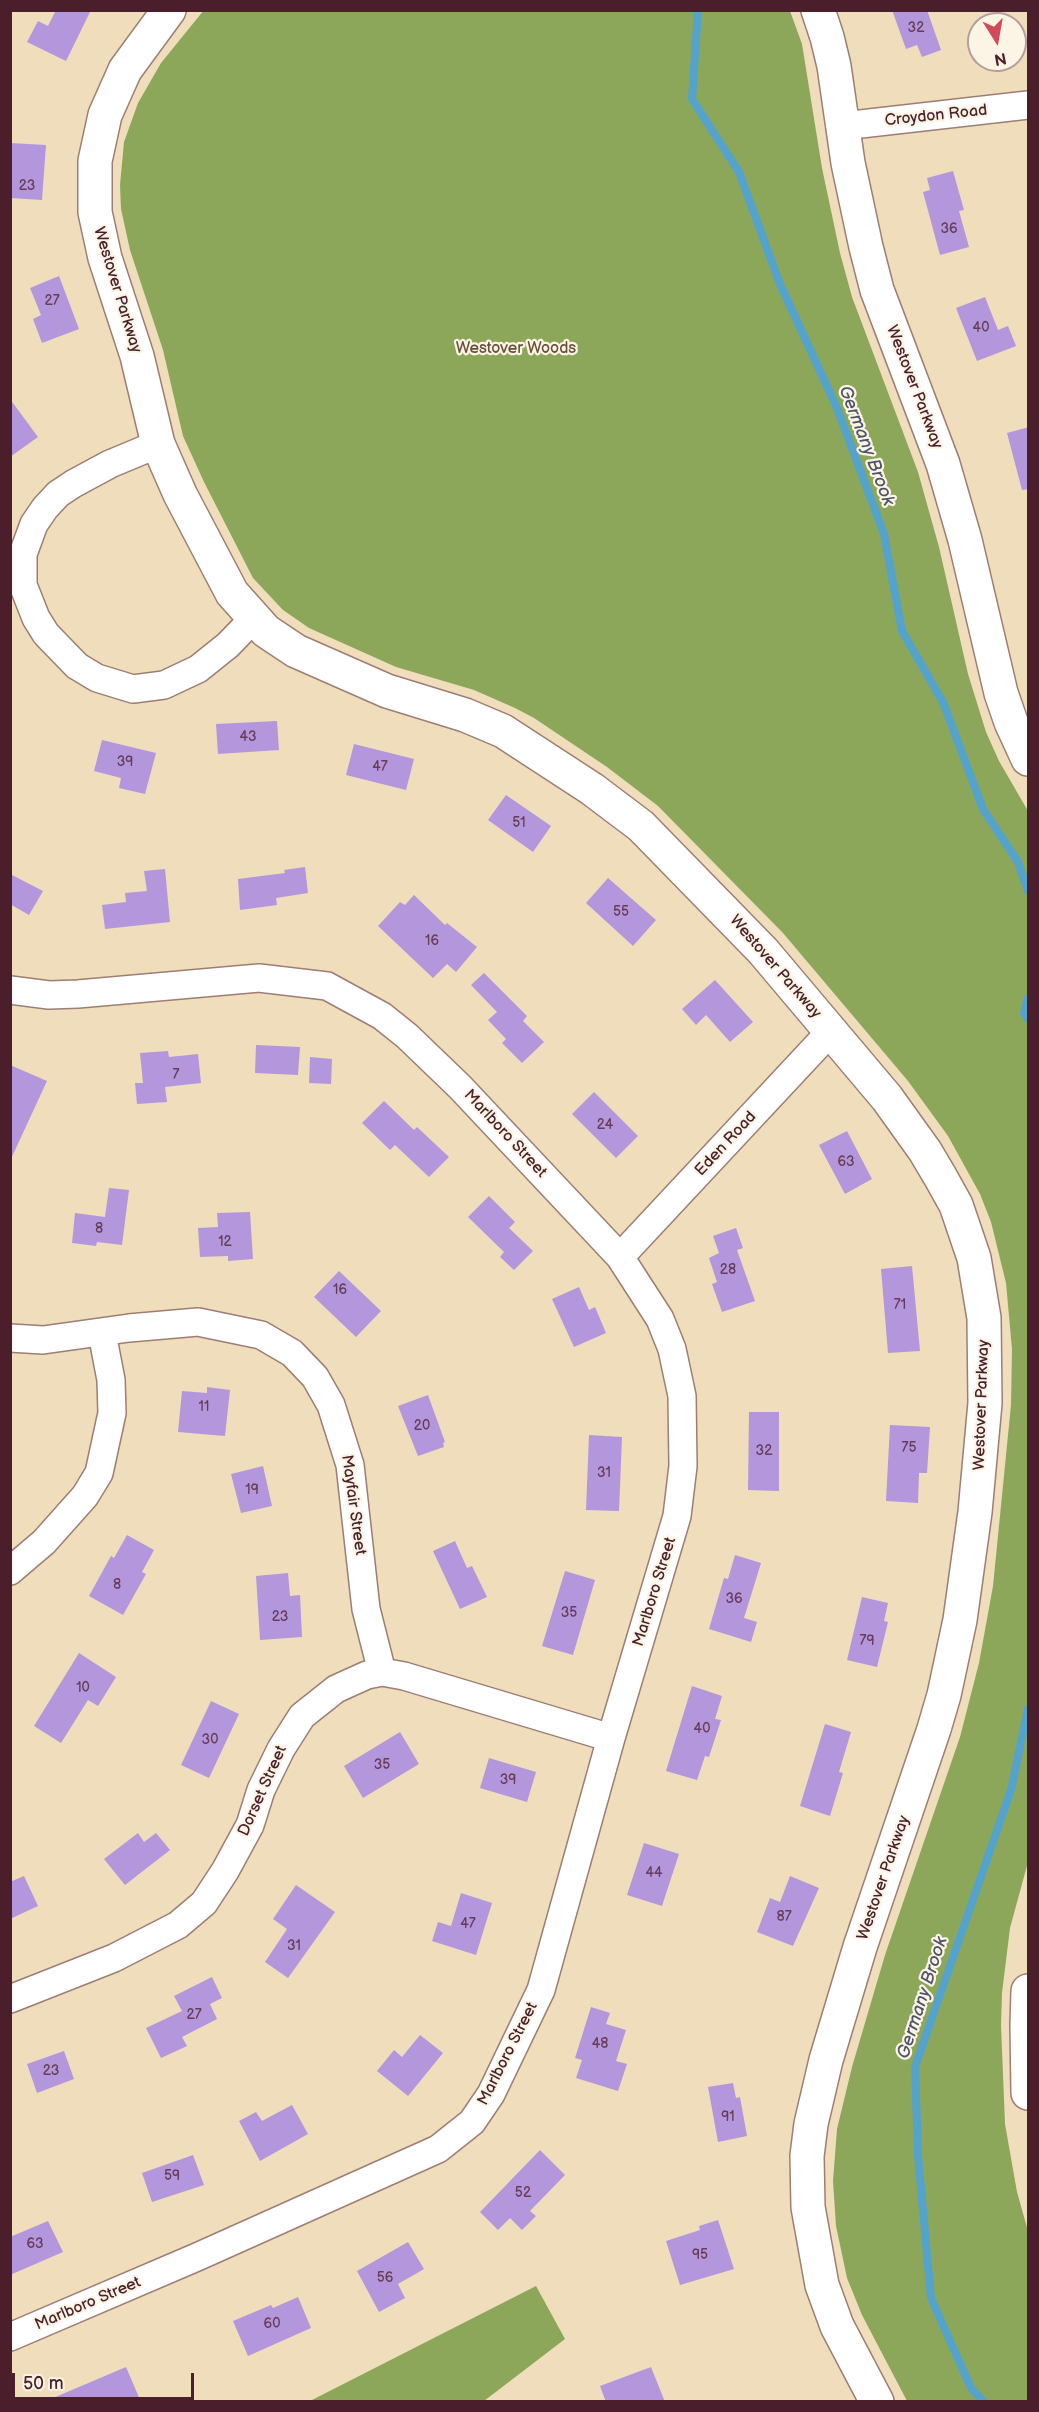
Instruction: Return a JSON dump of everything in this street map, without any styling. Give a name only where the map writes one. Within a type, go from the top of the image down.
[{"type":"street","name":"Westover Parkway","points":[[169,10],[139,48],[114,92],[99,137],[93,185],[98,234],[137,356],[158,444],[173,479],[232,593],[253,619],[281,642],[336,670],[387,691],[465,715],[503,731],[608,800],[658,841],[739,924],[906,1123],[956,1205],[974,1258],[980,1287],[986,1350],[985,1403],[967,1582],[953,1657],[931,1739],[841,2009],[818,2090],[807,2156],[808,2207],[822,2286],[837,2326],[877,2402]]},
{"type":"street","name":"Westover Parkway","points":[[818,10],[834,66],[857,206],[877,290],[943,464],[965,540],[1001,693],[1011,722],[1029,759]]},
{"type":"street","name":"Croydon Road","points":[[843,126],[1029,105]]},
{"type":"street","points":[[158,444],[110,464],[58,494],[40,516],[28,538],[17,586],[46,634],[77,666],[97,678],[133,689],[164,685],[198,669],[228,645],[253,619]]},
{"type":"street","name":"Marlboro Street","points":[[10,990],[50,995],[78,994],[259,978],[327,986],[382,1016],[407,1036],[460,1087],[620,1257],[660,1318],[672,1349],[682,1396],[683,1466],[678,1516],[611,1738],[541,1990],[491,2094],[472,2122],[438,2149],[197,2257],[10,2337]]},
{"type":"street","name":"Eden Road","points":[[620,1257],[831,1031]]},
{"type":"street","name":"Mayfair Street","points":[[10,1338],[43,1340],[129,1328],[198,1322],[261,1335],[292,1353],[315,1377],[331,1405],[351,1465],[366,1609],[382,1672]]},
{"type":"street","points":[[10,1571],[44,1542],[78,1504],[99,1473],[112,1413],[111,1380],[102,1333]]},
{"type":"street","name":"Dorset Street","points":[[10,1999],[114,1958],[178,1925],[204,1903],[250,1825],[261,1790],[281,1749],[302,1716],[336,1689],[367,1675],[382,1672],[404,1676],[611,1738]]},
{"type":"street","points":[[1029,1991],[1027,2025],[1029,2093]]},
{"type":"green space","name":"Westover Woods","points":[[204,10],[790,11],[802,44],[822,168],[852,297],[918,472],[939,547],[968,674],[986,732],[999,761],[1028,811],[1028,1862],[1010,1928],[1002,1993],[1001,2025],[1005,2124],[1017,2192],[1028,2231],[1028,2401],[907,2401],[862,2315],[847,2278],[836,2226],[833,2181],[837,2129],[852,2067],[885,1955],[960,1737],[979,1663],[993,1586],[1011,1405],[1012,1349],[1006,1283],[991,1222],[980,1194],[948,1136],[908,1081],[783,933],[658,806],[607,767],[534,718],[515,708],[474,690],[396,667],[309,628],[283,610],[253,578],[183,436],[163,350],[130,250],[121,209],[120,185],[124,142],[138,103],[161,63]]},
{"type":"green space","points":[[536,2286],[565,2339],[484,2401],[310,2401]]},
{"type":"building","points":[[56,10],[91,10],[66,61],[27,42],[38,21],[48,26]]},
{"type":"building","points":[[892,10],[927,10],[941,50],[922,57],[917,45],[906,49]]},
{"type":"building","points":[[10,143],[46,145],[42,200],[10,198]]},
{"type":"building","points":[[953,171],[964,210],[959,211],[969,247],[940,255],[923,192],[930,190],[927,178]]},
{"type":"building","points":[[59,276],[79,329],[42,343],[33,319],[41,315],[30,288]]},
{"type":"building","points":[[985,297],[998,330],[1008,326],[1016,346],[977,361],[956,308]]},
{"type":"building","points":[[10,399],[38,437],[10,457]]},
{"type":"building","points":[[1029,427],[1029,489],[1022,490],[1007,433]]},
{"type":"building","points":[[277,721],[279,750],[218,754],[216,724]]},
{"type":"building","points":[[102,740],[156,753],[145,794],[119,788],[121,778],[94,771]]},
{"type":"building","points":[[354,744],[414,759],[406,790],[346,775]]},
{"type":"building","points":[[506,795],[551,826],[533,852],[488,820]]},
{"type":"building","points":[[305,867],[308,893],[276,898],[277,905],[240,910],[238,879],[285,873],[284,870]]},
{"type":"building","points":[[165,869],[170,922],[105,929],[102,905],[126,902],[125,893],[147,891],[144,871]]},
{"type":"building","points":[[10,874],[43,891],[29,915],[10,904]]},
{"type":"building","points":[[608,878],[656,920],[633,946],[586,903]]},
{"type":"building","points":[[414,895],[445,925],[447,923],[477,947],[456,972],[447,964],[433,978],[378,926],[400,902],[405,905]]},
{"type":"building","points":[[484,973],[527,1016],[523,1021],[544,1042],[522,1063],[502,1043],[506,1039],[488,1020],[497,1012],[471,985]]},
{"type":"building","points":[[715,980],[753,1022],[730,1042],[706,1015],[696,1025],[682,1009]]},
{"type":"building","points":[[256,1045],[300,1047],[298,1075],[255,1073]]},
{"type":"building","points":[[168,1051],[169,1057],[198,1054],[201,1083],[165,1087],[167,1102],[137,1104],[135,1083],[143,1083],[140,1053]]},
{"type":"building","points":[[310,1057],[332,1059],[331,1084],[309,1083]]},
{"type":"building","points":[[10,1065],[47,1081],[10,1161]]},
{"type":"building","points":[[594,1092],[638,1136],[616,1158],[572,1114]]},
{"type":"building","points":[[384,1101],[414,1130],[417,1127],[449,1157],[429,1177],[395,1145],[390,1150],[362,1123]]},
{"type":"building","points":[[847,1131],[872,1179],[845,1194],[819,1145]]},
{"type":"building","points":[[109,1188],[129,1190],[122,1245],[97,1242],[96,1246],[72,1243],[75,1213],[105,1217]]},
{"type":"building","points":[[489,1196],[515,1222],[509,1228],[533,1251],[514,1270],[500,1257],[504,1252],[468,1217]]},
{"type":"building","points":[[250,1212],[253,1259],[228,1261],[228,1256],[200,1257],[198,1228],[218,1227],[217,1213]]},
{"type":"building","points":[[736,1228],[743,1248],[737,1250],[755,1301],[722,1312],[712,1284],[717,1282],[709,1258],[719,1253],[713,1236]]},
{"type":"building","points":[[912,1266],[920,1351],[888,1353],[881,1269]]},
{"type":"building","points":[[339,1271],[381,1311],[356,1337],[314,1297]]},
{"type":"building","points":[[579,1287],[589,1310],[595,1307],[606,1333],[574,1347],[552,1299]]},
{"type":"building","points":[[207,1387],[230,1390],[225,1436],[178,1432],[182,1391],[207,1393]]},
{"type":"building","points":[[428,1395],[445,1442],[444,1447],[418,1456],[398,1406]]},
{"type":"building","points":[[749,1412],[779,1412],[779,1491],[748,1490]]},
{"type":"building","points":[[890,1425],[930,1427],[927,1473],[919,1473],[918,1503],[886,1501]]},
{"type":"building","points":[[589,1435],[622,1437],[619,1511],[586,1510]]},
{"type":"building","points":[[263,1466],[272,1506],[241,1513],[231,1474]]},
{"type":"building","points":[[127,1535],[154,1550],[142,1572],[146,1574],[123,1615],[89,1596],[111,1556],[114,1558]]},
{"type":"building","points":[[455,1541],[467,1568],[472,1566],[487,1597],[460,1609],[433,1551]]},
{"type":"building","points":[[735,1555],[761,1563],[744,1618],[757,1622],[751,1642],[709,1629],[724,1578],[728,1579]]},
{"type":"building","points":[[565,1571],[595,1580],[573,1655],[542,1646]]},
{"type":"building","points":[[288,1573],[290,1596],[300,1595],[302,1637],[260,1640],[256,1576]]},
{"type":"building","points":[[862,1597],[888,1603],[884,1621],[888,1622],[877,1667],[847,1660]]},
{"type":"building","points":[[79,1653],[116,1677],[98,1706],[88,1700],[61,1743],[34,1726]]},
{"type":"building","points":[[692,1686],[722,1696],[715,1719],[721,1720],[709,1757],[705,1756],[697,1780],[666,1771]]},
{"type":"building","points":[[211,1701],[239,1714],[209,1778],[181,1765]]},
{"type":"building","points":[[825,1724],[851,1732],[839,1772],[843,1773],[830,1816],[800,1806]]},
{"type":"building","points":[[400,1732],[419,1764],[363,1798],[344,1766]]},
{"type":"building","points":[[489,1758],[536,1772],[527,1802],[480,1788]]},
{"type":"building","points":[[138,1833],[144,1842],[156,1833],[170,1850],[125,1885],[104,1859]]},
{"type":"building","points":[[644,1843],[679,1854],[662,1906],[627,1895]]},
{"type":"building","points":[[24,1876],[38,1906],[10,1919],[10,1882]]},
{"type":"building","points":[[790,1876],[819,1888],[793,1946],[757,1932],[770,1898],[780,1902]]},
{"type":"building","points":[[296,1885],[335,1912],[288,1978],[265,1962],[287,1929],[273,1919]]},
{"type":"building","points":[[461,1893],[492,1903],[476,1955],[432,1941],[438,1922],[451,1926]]},
{"type":"building","points":[[212,1977],[222,1998],[210,2004],[217,2019],[182,2037],[187,2046],[161,2058],[146,2028],[182,2011],[174,1996]]},
{"type":"building","points":[[591,2007],[610,2013],[606,2024],[626,2030],[616,2061],[627,2064],[618,2091],[576,2078],[582,2060],[575,2058]]},
{"type":"building","points":[[420,2035],[443,2053],[408,2096],[377,2071],[394,2050],[402,2057]]},
{"type":"building","points":[[64,2051],[74,2079],[37,2093],[27,2064]]},
{"type":"building","points":[[733,2083],[736,2098],[740,2097],[747,2136],[718,2142],[708,2087]]},
{"type":"building","points":[[292,2105],[308,2134],[260,2161],[239,2121],[256,2112],[262,2121]]},
{"type":"building","points":[[540,2150],[565,2175],[530,2211],[536,2216],[522,2230],[510,2218],[498,2230],[480,2212]]},
{"type":"building","points":[[193,2155],[204,2185],[152,2202],[142,2173]]},
{"type":"building","points":[[718,2220],[734,2269],[680,2285],[666,2241],[700,2230],[699,2226]]},
{"type":"building","points":[[48,2221],[63,2252],[10,2275],[10,2237]]},
{"type":"building","points":[[408,2242],[424,2269],[398,2284],[405,2298],[379,2312],[357,2271]]},
{"type":"building","points":[[298,2297],[311,2328],[248,2356],[233,2321],[271,2305],[273,2308]]},
{"type":"building","points":[[126,2367],[141,2402],[46,2402],[46,2401]]},
{"type":"building","points":[[651,2367],[665,2402],[606,2402],[600,2386]]},
{"type":"waterway","name":"Germany Brook","points":[[698,10],[692,99],[739,172],[780,284],[837,408],[884,534],[902,631],[943,702],[983,809],[1018,862],[1028,891]]},
{"type":"waterway","name":"Germany Brook","points":[[1028,998],[1024,1013],[1028,1019]]},
{"type":"waterway","name":"Germany Brook","points":[[984,2402],[971,2388],[931,2298],[918,2155],[915,2067],[1011,1790],[1028,1709]]}]
